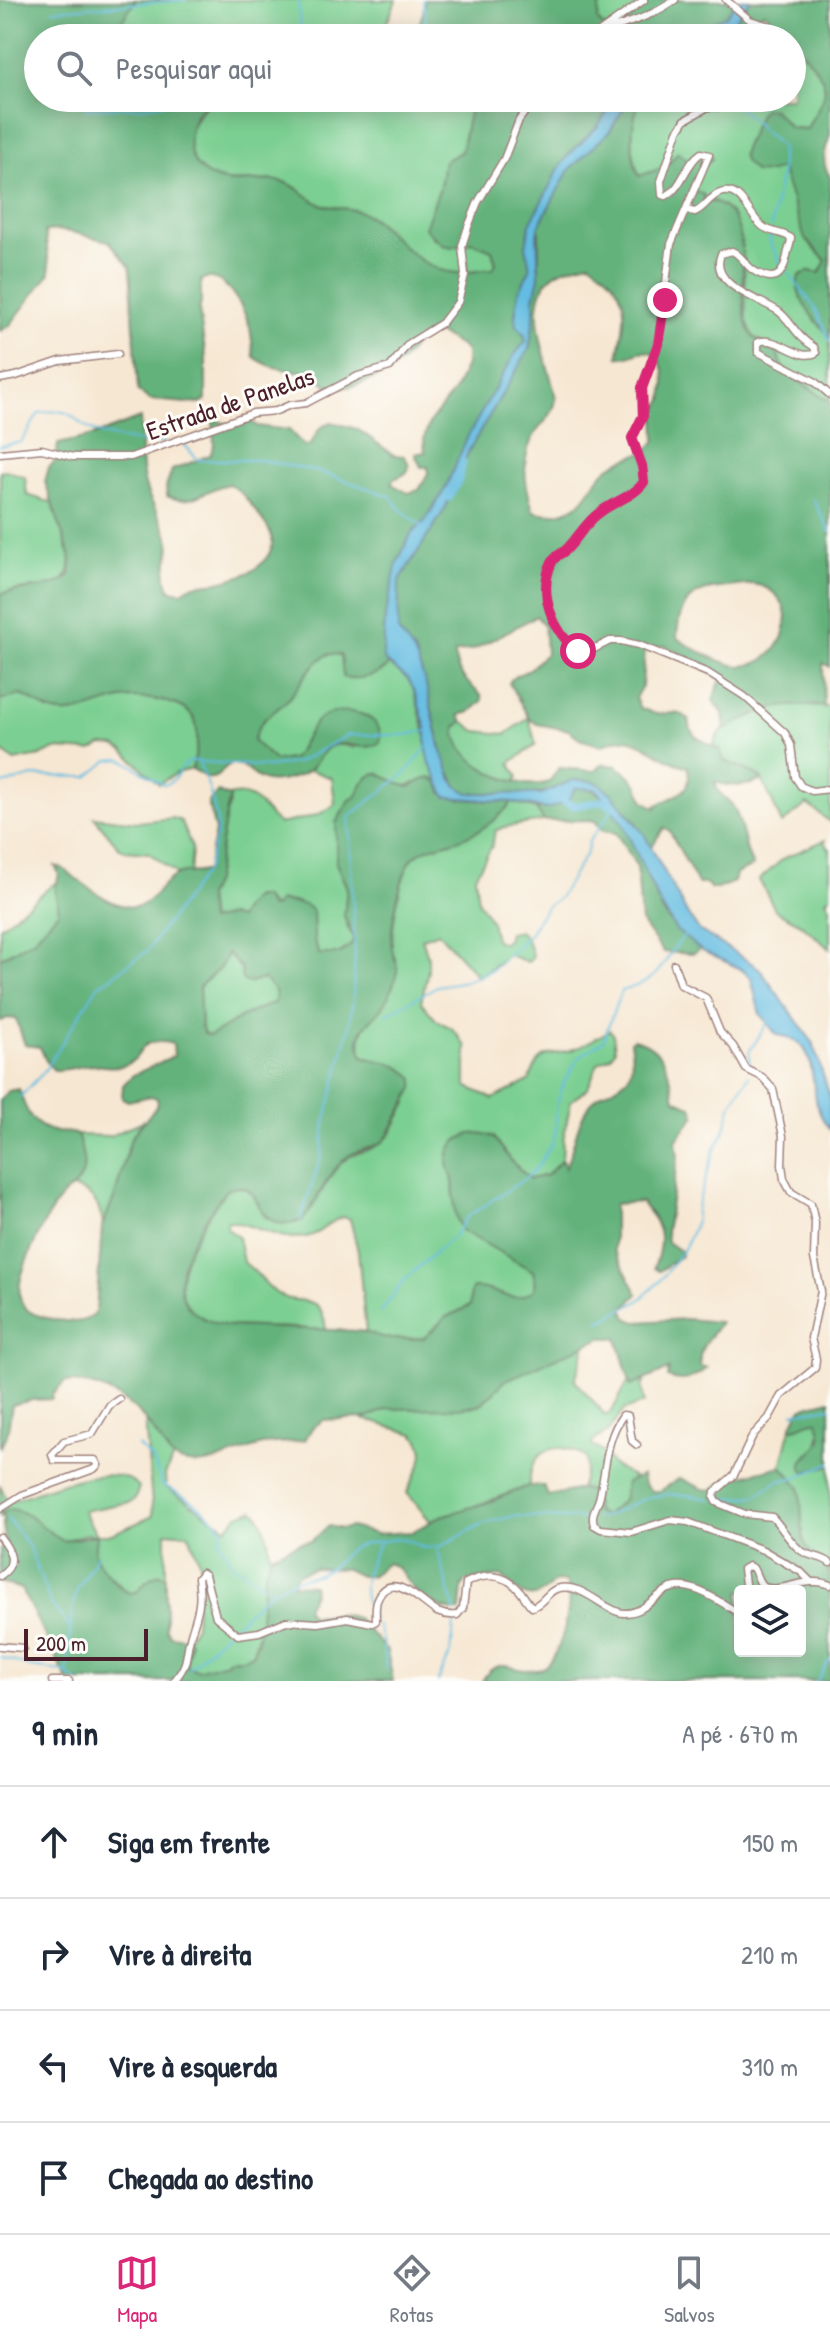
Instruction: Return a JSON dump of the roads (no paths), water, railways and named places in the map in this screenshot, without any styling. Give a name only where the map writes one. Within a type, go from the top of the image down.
[{"type":"street","points":[[611,24],[644,0]]},
{"type":"street","points":[[626,24],[662,10],[675,0]]},
{"type":"street","points":[[728,2],[759,24]]},
{"type":"street","name":"Estrada de Panelas","points":[[0,453],[42,449],[73,457],[131,457],[253,413],[306,403],[358,376],[393,365],[408,344],[442,323],[458,302],[465,275],[462,246],[468,227],[525,112]]},
{"type":"street","points":[[698,112],[689,116],[678,131],[661,181],[662,195],[666,196],[676,190],[683,173],[696,156],[701,153],[709,155],[671,244],[658,344],[642,388],[643,416],[632,438],[644,482],[635,493],[615,501],[594,516],[552,562],[548,581],[551,618],[560,633],[578,651],[595,650],[615,640],[639,645],[684,662],[733,688],[785,733],[791,745],[795,777],[801,786],[812,791],[830,789]]},
{"type":"street","points":[[687,207],[695,212],[721,193],[734,193],[765,229],[791,238],[786,267],[776,276],[755,272],[732,251],[721,254],[719,268],[740,290],[781,313],[795,333],[816,350],[814,355],[806,355],[768,340],[758,342],[758,352],[814,381],[830,395]]},
{"type":"street","points":[[0,379],[60,361],[118,354]]},
{"type":"street","points":[[674,964],[681,985],[706,998],[720,1032],[733,1046],[746,1069],[762,1077],[773,1089],[783,1136],[784,1179],[791,1192],[813,1208],[814,1263],[821,1291],[811,1338],[815,1368],[781,1396],[769,1418],[753,1435],[734,1475],[715,1492],[714,1498],[716,1502],[745,1514],[772,1517],[798,1549],[830,1563]]},
{"type":"street","points":[[0,1509],[22,1495],[94,1469],[98,1465],[95,1460],[54,1460],[52,1455],[64,1441],[92,1434],[109,1406],[119,1399]]},
{"type":"street","points":[[637,1445],[632,1441],[628,1416],[623,1415],[617,1422],[607,1455],[600,1498],[592,1514],[594,1525],[601,1529],[631,1532],[670,1520],[688,1522],[763,1550],[801,1572],[810,1581]]},
{"type":"street","points":[[0,1537],[12,1559],[10,1568],[0,1576]]},
{"type":"street","points":[[745,1585],[743,1573],[746,1566],[753,1568],[762,1585]]},
{"type":"street","points":[[174,1681],[187,1664],[191,1634],[200,1611],[198,1578],[202,1573],[216,1617],[238,1635],[259,1632],[286,1621],[318,1623],[347,1618],[372,1623],[376,1621],[378,1600],[392,1588],[409,1590],[434,1611],[457,1615],[463,1608],[466,1583],[496,1575],[512,1582],[532,1607],[563,1588],[585,1593],[619,1613],[632,1613],[648,1606],[667,1590],[686,1587],[734,1611]]},
{"type":"street","points":[[792,1585],[810,1581],[829,1583]]},
{"type":"street","points":[[0,1646],[23,1648]]},
{"type":"street","points":[[52,1681],[69,1681]]},
{"type":"water","points":[[739,0],[750,0],[731,24],[708,24],[726,16]]},
{"type":"water","points":[[607,112],[621,112],[609,132],[569,170],[542,219],[537,233],[539,277],[529,349],[469,450],[445,509],[399,581],[398,631],[414,652],[425,681],[440,746],[457,786],[469,793],[542,794],[573,780],[582,780],[596,782],[612,794],[644,834],[699,930],[759,968],[813,1043],[830,1097],[830,1129],[821,1116],[809,1059],[803,1048],[793,1039],[777,1035],[760,1014],[751,978],[741,969],[702,951],[676,930],[660,904],[623,824],[596,789],[575,788],[567,802],[547,809],[512,802],[446,797],[430,764],[426,728],[414,690],[408,679],[383,656],[385,618],[397,563],[411,534],[425,521],[445,489],[468,436],[515,354],[526,341],[524,333],[516,325],[515,316],[519,292],[530,269],[526,246],[530,224],[567,157],[598,126]]},
{"type":"waterway","points":[[53,10],[186,0]]},
{"type":"waterway","points":[[298,0],[300,24]]},
{"type":"waterway","points":[[423,0],[426,24]]},
{"type":"waterway","points":[[743,112],[781,147],[781,173],[771,227]]},
{"type":"waterway","points":[[770,233],[770,243],[782,266]]},
{"type":"waterway","points":[[787,271],[815,308],[830,341]]},
{"type":"waterway","points":[[0,446],[21,442],[39,413],[51,411],[67,413],[87,428],[112,437],[165,442]]},
{"type":"waterway","points":[[182,442],[198,460],[260,460],[320,472],[390,496],[401,510],[421,525]]},
{"type":"waterway","points":[[449,498],[459,480],[463,462]]},
{"type":"waterway","points":[[813,499],[830,532]]},
{"type":"waterway","points":[[0,785],[33,776],[88,777],[109,760],[122,759],[164,785],[191,761],[270,767],[299,762],[348,735],[404,735],[427,731]]},
{"type":"waterway","points":[[300,1220],[321,1158],[325,1123],[349,1028],[353,997],[355,955],[349,817],[407,772],[426,748]]},
{"type":"waterway","points":[[20,1097],[43,1073],[98,986],[147,951],[207,869],[217,820],[199,763]]},
{"type":"waterway","points":[[557,798],[574,806],[603,801],[613,807]]},
{"type":"waterway","points":[[385,1015],[437,986],[466,981],[492,970],[527,937],[546,907],[559,898],[587,852],[589,841],[613,809]]},
{"type":"waterway","points":[[381,1312],[405,1279],[454,1236],[467,1217],[526,1178],[537,1167],[552,1144],[556,1131],[556,1108],[563,1084],[579,1057],[603,1041],[621,991],[646,982],[653,976],[684,936]]},
{"type":"waterway","points":[[750,1067],[749,1052],[767,1024]]},
{"type":"waterway","points":[[600,1321],[639,1301],[660,1281],[685,1247],[696,1221],[696,1210],[714,1151],[724,1132],[732,1103],[749,1076]]},
{"type":"waterway","points":[[793,1413],[830,1407]]},
{"type":"waterway","points":[[138,1446],[153,1460],[162,1484],[196,1504],[217,1522],[223,1530],[219,1541],[232,1564],[271,1590]]},
{"type":"waterway","points":[[717,1500],[756,1496],[776,1482],[830,1463]]},
{"type":"waterway","points":[[597,1518],[657,1496],[683,1495],[710,1499]]},
{"type":"waterway","points":[[189,1668],[266,1595],[287,1582],[319,1574],[332,1567],[350,1549],[363,1544],[396,1539],[424,1548],[441,1546],[482,1524],[514,1516],[588,1519]]},
{"type":"waterway","points":[[7,1518],[29,1547],[50,1602],[70,1628]]},
{"type":"waterway","points":[[373,1618],[365,1598],[364,1580],[380,1542]]},
{"type":"waterway","points":[[437,1548],[455,1612]]},
{"type":"waterway","points":[[67,1674],[72,1610],[77,1590],[97,1555]]},
{"type":"waterway","points":[[438,1681],[451,1652],[455,1617]]},
{"type":"waterway","points":[[377,1624],[387,1671]]},
{"type":"waterway","points":[[0,1657],[31,1667],[62,1671],[76,1681]]},
{"type":"waterway","points":[[817,1681],[830,1659]]}]
